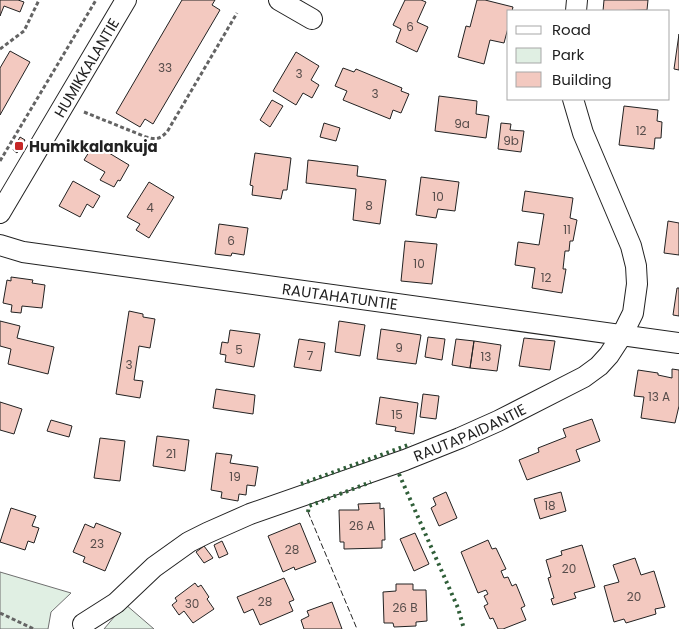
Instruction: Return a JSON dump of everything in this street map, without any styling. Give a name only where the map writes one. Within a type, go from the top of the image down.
[{"type":"street","name":"HUMIKKALANTIE","points":[[0,213],[126,0]]},
{"type":"street","points":[[279,0],[312,19]]},
{"type":"street","name":"RAUTAPAIDANTIE","points":[[83,624],[116,604],[154,567],[189,542],[207,533],[250,514],[405,460],[498,421],[584,377],[599,366],[622,335],[633,313],[637,284],[636,266],[631,246],[583,133],[573,100]]},
{"type":"street","name":"RAUTAHATUNTIE","points":[[0,245],[23,252],[679,343]]},
{"type":"path","points":[[0,49],[24,31],[39,0]]},
{"type":"path","points":[[0,161],[96,0]]},
{"type":"path","points":[[79,109],[146,138],[154,140],[161,138],[167,132],[238,13]]},
{"type":"path","points":[[0,613],[34,629]]},
{"type":"green space","points":[[0,572],[71,593],[51,612],[48,629],[0,629]]},
{"type":"green space","points":[[125,604],[154,629],[104,629]]},
{"type":"building","points":[[0,0],[24,2],[20,12],[4,6],[0,16]]},
{"type":"building","points":[[182,0],[215,0],[212,5],[220,10],[153,124],[145,119],[140,127],[116,113]]},
{"type":"building","points":[[405,0],[421,0],[426,2],[417,22],[428,27],[417,52],[396,42],[401,29],[393,25]]},
{"type":"building","points":[[477,0],[485,0],[513,7],[512,10],[507,10],[507,32],[504,43],[490,40],[484,64],[458,57],[466,26],[470,27]]},
{"type":"building","points":[[604,0],[648,0],[647,10],[603,10]]},
{"type":"building","points":[[679,34],[679,70],[674,69]]},
{"type":"building","points":[[10,51],[30,62],[0,115],[0,68]]},
{"type":"building","points":[[296,52],[319,66],[311,80],[319,85],[312,98],[303,93],[296,105],[273,91]]},
{"type":"building","points":[[343,68],[354,72],[356,69],[402,88],[401,91],[409,94],[401,113],[393,110],[390,119],[343,100],[347,91],[335,86]]},
{"type":"building","points":[[439,96],[477,101],[476,114],[489,116],[486,138],[435,131]]},
{"type":"building","points":[[272,100],[283,106],[270,127],[260,120]]},
{"type":"building","points":[[624,106],[658,110],[657,121],[662,122],[661,138],[655,138],[654,149],[619,145]]},
{"type":"building","points":[[324,123],[340,128],[336,141],[320,137]]},
{"type":"building","points":[[501,123],[511,124],[510,130],[524,131],[521,152],[498,149]]},
{"type":"building","points":[[20,137],[25,140],[17,153],[13,150]]},
{"type":"building","points":[[94,144],[129,165],[120,181],[118,180],[114,187],[100,180],[105,172],[84,160]]},
{"type":"building","points":[[255,153],[291,158],[287,190],[283,190],[281,199],[252,195],[253,186],[250,185]]},
{"type":"building","points":[[308,160],[358,166],[357,176],[386,180],[380,224],[353,220],[356,189],[306,183]]},
{"type":"building","points":[[421,177],[459,182],[455,211],[438,209],[436,218],[416,215]]},
{"type":"building","points":[[73,181],[100,196],[93,208],[87,204],[80,217],[59,206]]},
{"type":"building","points":[[149,182],[174,197],[149,238],[136,230],[140,224],[127,217]]},
{"type":"building","points":[[525,191],[573,198],[570,218],[577,220],[573,241],[570,241],[569,251],[565,251],[563,269],[566,269],[562,293],[532,288],[535,268],[515,265],[518,242],[539,245],[544,214],[522,211]]},
{"type":"building","points":[[668,221],[679,223],[679,255],[664,253]]},
{"type":"building","points":[[219,224],[248,228],[244,255],[232,253],[231,256],[215,254]]},
{"type":"building","points":[[405,241],[437,244],[432,284],[401,281]]},
{"type":"building","points":[[11,277],[33,280],[32,283],[45,285],[42,308],[22,306],[21,313],[11,312],[12,305],[3,303],[7,280],[11,281]]},
{"type":"building","points":[[677,288],[679,288],[679,316],[673,315]]},
{"type":"building","points":[[129,311],[143,314],[143,317],[155,319],[150,348],[139,346],[134,380],[143,381],[140,398],[116,394]]},
{"type":"building","points":[[0,321],[20,326],[17,338],[54,347],[48,374],[8,364],[11,349],[0,346]]},
{"type":"building","points":[[339,321],[365,325],[360,356],[335,352]]},
{"type":"building","points":[[381,329],[421,335],[416,364],[377,359]]},
{"type":"building","points":[[230,330],[260,334],[254,367],[225,362],[226,355],[220,354],[222,342],[228,343]]},
{"type":"building","points":[[428,337],[445,339],[442,360],[425,357]]},
{"type":"building","points":[[524,338],[555,341],[550,370],[519,366]]},
{"type":"building","points":[[299,339],[325,343],[321,371],[294,367]]},
{"type":"building","points":[[456,339],[474,341],[470,368],[452,365]]},
{"type":"building","points":[[474,341],[501,345],[497,371],[470,368]]},
{"type":"building","points":[[672,369],[679,370],[679,406],[675,423],[641,418],[644,397],[634,396],[638,370],[658,373],[658,375],[672,378]]},
{"type":"building","points":[[216,389],[255,395],[253,414],[213,408]]},
{"type":"building","points":[[423,394],[439,396],[436,419],[420,417]]},
{"type":"building","points":[[380,397],[418,403],[414,434],[395,431],[396,427],[376,424]]},
{"type":"building","points":[[0,402],[22,409],[14,434],[0,430]]},
{"type":"building","points":[[592,419],[600,441],[576,450],[580,461],[527,480],[519,460],[539,452],[538,448],[566,437],[563,429]]},
{"type":"building","points":[[51,420],[72,426],[69,437],[47,431]]},
{"type":"building","points":[[157,436],[189,440],[185,471],[153,466]]},
{"type":"building","points":[[100,438],[125,441],[120,481],[94,478]]},
{"type":"building","points":[[216,453],[232,455],[230,463],[258,467],[255,486],[247,485],[246,495],[239,494],[238,501],[221,498],[222,492],[211,490]]},
{"type":"building","points":[[446,492],[457,518],[439,526],[431,508],[436,505],[433,498]]},
{"type":"building","points":[[561,492],[566,511],[540,519],[534,499]]},
{"type":"building","points":[[380,503],[380,509],[384,508],[385,540],[382,540],[382,548],[344,549],[344,542],[340,542],[339,510],[359,510],[358,504]]},
{"type":"building","points":[[11,508],[36,516],[32,526],[39,528],[34,543],[28,541],[25,550],[0,542]]},
{"type":"building","points":[[96,523],[121,533],[105,571],[83,562],[85,557],[73,552],[85,524],[94,528]]},
{"type":"building","points":[[300,523],[316,562],[295,570],[294,567],[283,572],[268,536]]},
{"type":"building","points":[[415,533],[429,564],[414,571],[400,539]]},
{"type":"building","points":[[488,540],[492,549],[496,548],[506,569],[501,571],[504,578],[508,577],[512,586],[516,584],[525,606],[521,608],[526,620],[503,629],[498,629],[493,618],[490,619],[484,606],[488,604],[484,596],[488,594],[486,590],[478,593],[461,552]]},
{"type":"building","points":[[222,541],[228,554],[219,558],[214,545]]},
{"type":"building","points":[[582,545],[595,587],[574,593],[576,598],[553,605],[551,599],[554,598],[548,578],[551,577],[546,560],[562,555],[561,551]]},
{"type":"building","points":[[204,546],[213,558],[204,563],[196,552]]},
{"type":"building","points":[[635,558],[641,575],[654,571],[665,607],[655,609],[656,614],[626,623],[624,619],[614,622],[604,586],[619,582],[613,565]]},
{"type":"building","points":[[284,578],[294,600],[289,602],[293,611],[260,625],[253,609],[244,613],[237,597]]},
{"type":"building","points":[[195,583],[198,587],[201,585],[214,609],[193,623],[184,611],[179,615],[172,605],[177,601],[175,598]]},
{"type":"building","points":[[396,584],[413,584],[413,590],[426,590],[427,621],[416,622],[416,626],[394,627],[393,623],[384,623],[383,592],[396,591]]},
{"type":"building","points":[[332,602],[342,629],[304,629],[301,620],[309,616],[307,611]]},
{"type":"hedge","points":[[301,484],[411,444]]},
{"type":"hedge","points":[[399,474],[458,608],[464,629]]},
{"type":"hedge","points":[[308,512],[309,506],[371,482]]},
{"type":"fence","points":[[308,512],[357,629]]},
{"type":"place","name":"Humikkalankuja","points":[[19,146]]}]
